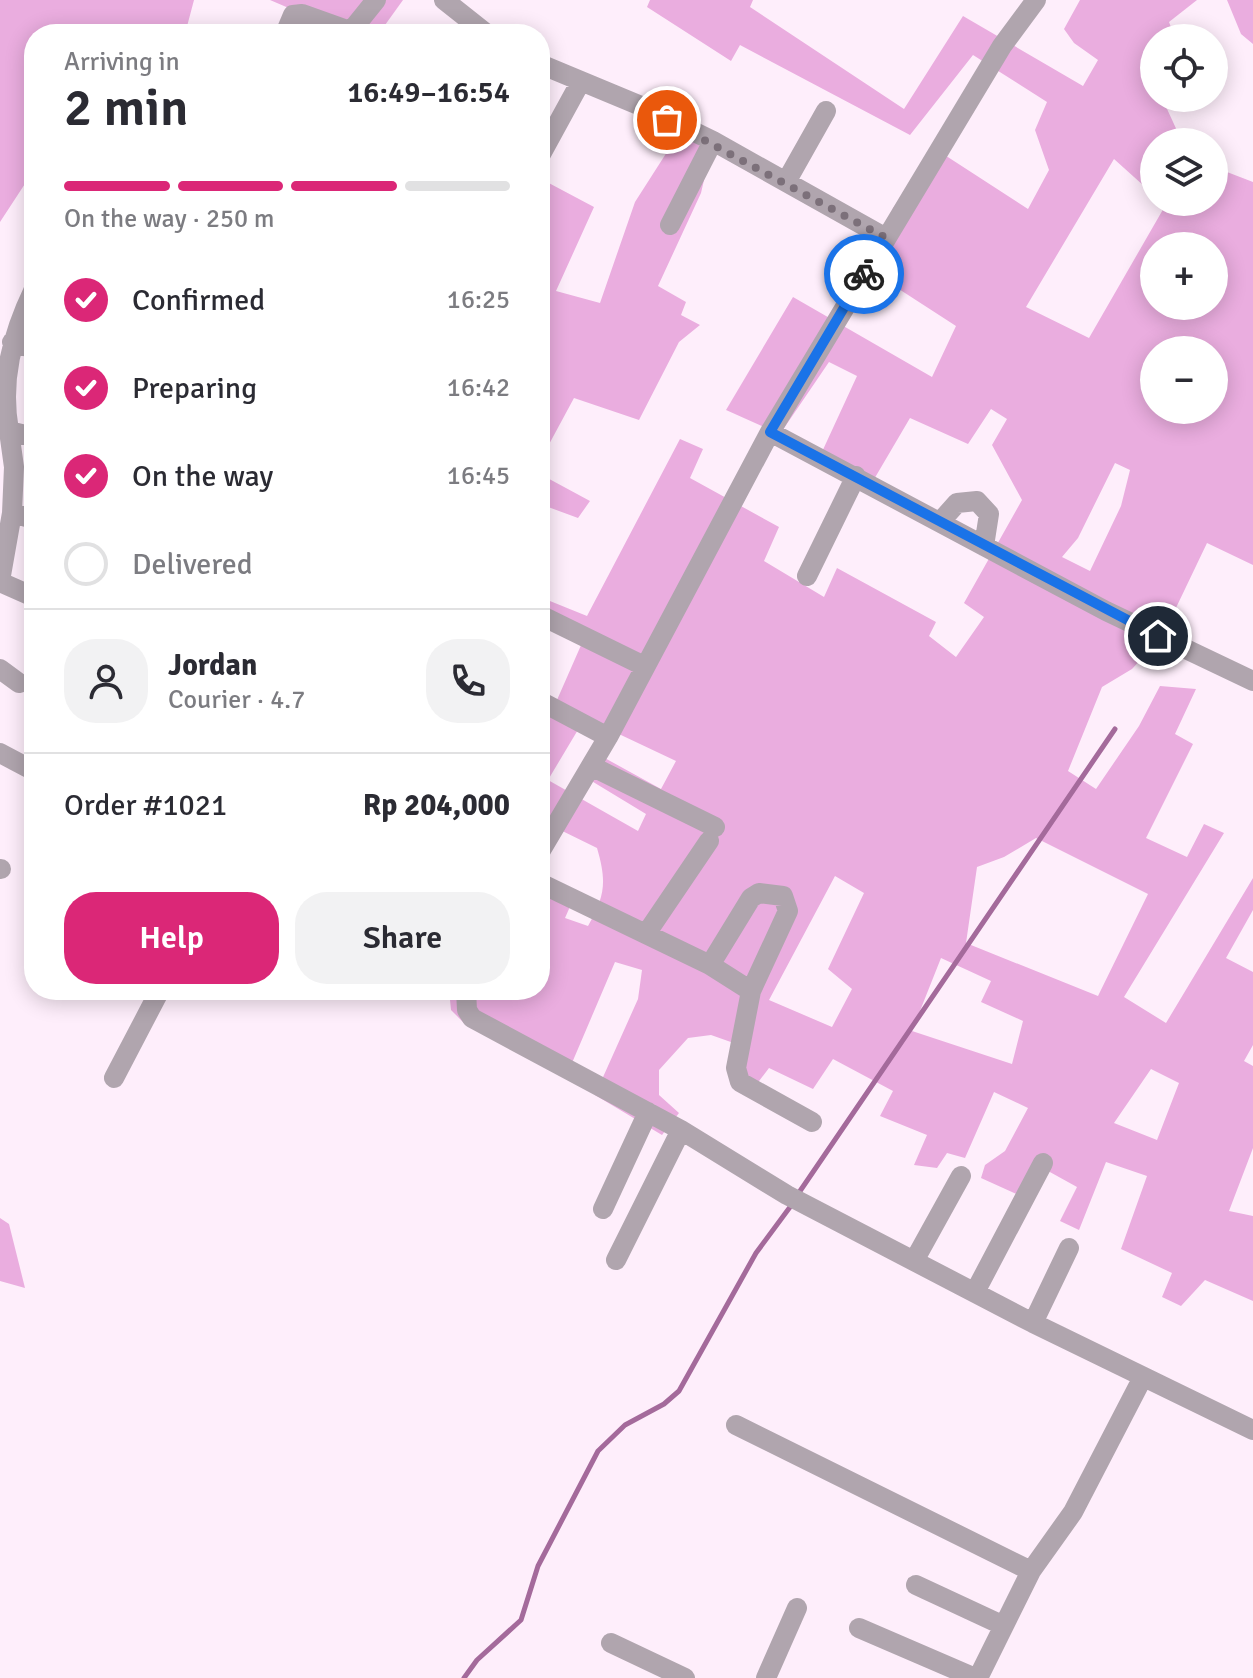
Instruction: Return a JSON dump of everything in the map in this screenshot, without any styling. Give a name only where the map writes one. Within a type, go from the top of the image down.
[{"type":"street","points":[[360,24],[376,0]]},
{"type":"street","points":[[444,0],[474,24]]},
{"type":"street","points":[[550,835],[608,737],[770,432],[1002,46],[1036,0]]},
{"type":"street","points":[[289,24],[293,15],[302,14],[331,24]]},
{"type":"street","points":[[550,68],[713,141],[886,238]]},
{"type":"street","points":[[550,138],[581,81]]},
{"type":"street","points":[[786,182],[826,111]]},
{"type":"street","points":[[670,225],[713,141]]},
{"type":"street","points":[[24,313],[5,370],[9,431],[14,453],[9,548],[0,582],[24,593]]},
{"type":"street","points":[[12,342],[24,346]]},
{"type":"street","points":[[9,431],[24,435]]},
{"type":"street","points":[[770,432],[1133,624],[1253,681]]},
{"type":"street","points":[[807,576],[856,476]]},
{"type":"street","points":[[940,522],[957,503],[977,501],[989,514],[984,546]]},
{"type":"street","points":[[12,513],[24,516]]},
{"type":"street","points":[[550,620],[644,666]]},
{"type":"street","points":[[0,669],[19,683]]},
{"type":"street","points":[[550,706],[608,737]]},
{"type":"street","points":[[1,756],[24,766]]},
{"type":"street","points":[[591,766],[712,834],[646,934]]},
{"type":"street","points":[[550,888],[710,965],[751,991]]},
{"type":"street","points":[[710,965],[751,898],[759,893],[783,896],[788,911],[751,991],[736,1068],[740,1082],[812,1122]]},
{"type":"street","points":[[114,1078],[155,1000]]},
{"type":"street","points":[[466,1000],[467,1010],[472,1018],[681,1130],[787,1195],[1033,1323],[1253,1430]]},
{"type":"street","points":[[603,1209],[648,1112]]},
{"type":"street","points":[[616,1260],[681,1130]]},
{"type":"street","points":[[975,1292],[1043,1163]]},
{"type":"street","points":[[914,1261],[961,1176]]},
{"type":"street","points":[[1033,1323],[1069,1248]]},
{"type":"street","points":[[859,1628],[977,1678],[1031,1571],[1073,1512],[1143,1377]]},
{"type":"street","points":[[736,1425],[1031,1571]]},
{"type":"street","points":[[916,1585],[1002,1625]]},
{"type":"street","points":[[766,1678],[797,1608]]},
{"type":"street","points":[[611,1643],[685,1678]]},
{"type":"shaded area","points":[[0,0],[194,0],[188,24],[24,24],[24,185],[0,222]]},
{"type":"shaded area","points":[[270,0],[403,0],[386,24],[326,24]]},
{"type":"shaded area","points":[[650,0],[753,0],[750,7],[904,109],[963,16],[1083,86],[1098,60],[1074,43],[1064,29],[1080,0],[1197,0],[1170,24],[1140,24],[1140,112],[1168,112],[1176,128],[1140,128],[1140,182],[1114,159],[1026,307],[1089,338],[1140,249],[1140,320],[1228,320],[1228,232],[1150,232],[1159,216],[1228,216],[1228,172],[1253,182],[1253,565],[1207,543],[1163,635],[1132,669],[1102,687],[1068,771],[1096,789],[1139,726],[1160,686],[1196,689],[1175,734],[1193,744],[1146,838],[1187,857],[1204,824],[1224,833],[1124,997],[1166,1023],[1253,878],[1253,910],[1226,958],[1253,972],[1253,1045],[1244,1061],[1253,1066],[1253,1148],[1229,1211],[1253,1216],[1253,1301],[1205,1280],[1181,1306],[1162,1297],[1172,1273],[1121,1249],[1147,1176],[1106,1162],[1079,1230],[1060,1221],[1077,1187],[1039,1166],[1021,1196],[981,1178],[985,1165],[1005,1151],[1028,1108],[994,1092],[965,1158],[947,1153],[937,1168],[914,1165],[927,1135],[880,1116],[893,1091],[833,1059],[813,1089],[769,1068],[756,1085],[734,1076],[745,1047],[711,1035],[688,1038],[659,1070],[659,1095],[679,1113],[662,1135],[595,1095],[638,999],[642,970],[615,962],[566,1077],[464,1023],[451,1010],[450,1000],[550,1000],[550,877],[564,886],[572,902],[565,918],[588,926],[598,906],[603,880],[597,848],[550,825],[550,781],[638,831],[646,814],[580,774],[592,751],[661,789],[676,761],[585,718],[550,777],[550,716],[582,643],[550,628],[550,601],[587,616],[680,439],[703,449],[690,478],[779,527],[764,561],[824,597],[837,568],[936,622],[929,636],[956,657],[984,617],[964,603],[1022,500],[992,445],[1007,419],[991,409],[968,444],[910,418],[873,481],[821,454],[857,376],[829,362],[780,434],[726,410],[793,297],[932,377],[956,326],[871,271],[893,208],[937,150],[1028,209],[1049,170],[1035,130],[1047,102],[973,55],[910,135],[740,45],[731,61],[647,7]],"holes":[[[1115,463],[1130,470],[1121,506],[1090,571],[1062,557],[1078,538]],[[1036,838],[1148,894],[1098,996],[966,943],[977,867],[1004,857]],[[835,876],[864,893],[828,969],[852,989],[832,1027],[769,1000]],[[941,958],[991,981],[981,1002],[1023,1021],[1012,1064],[912,1031]],[[1151,1069],[1179,1083],[1157,1140],[1114,1123]]]},
{"type":"shaded area","points":[[1227,0],[1253,0],[1253,44],[1241,34]]},
{"type":"shaded area","points":[[683,127],[713,141],[701,193],[658,286],[686,302],[681,315],[700,325],[679,342],[639,420],[574,398],[550,442],[550,184],[594,207],[556,291],[600,303],[635,202]]},
{"type":"shaded area","points":[[550,479],[590,501],[578,518],[550,508]]},
{"type":"shaded area","points":[[0,1218],[9,1224],[25,1288],[0,1281]]},
{"type":"waterway","points":[[798,1194],[1115,729]]},
{"type":"waterway","points":[[464,1678],[477,1660],[521,1620],[538,1566],[598,1451],[625,1425],[664,1404],[679,1391],[756,1253],[793,1203]]},
{"type":"way so far","points":[[667,120],[713,141],[886,238],[864,274]]},
{"type":"route","points":[[864,274],[770,432],[1158,636]]}]
